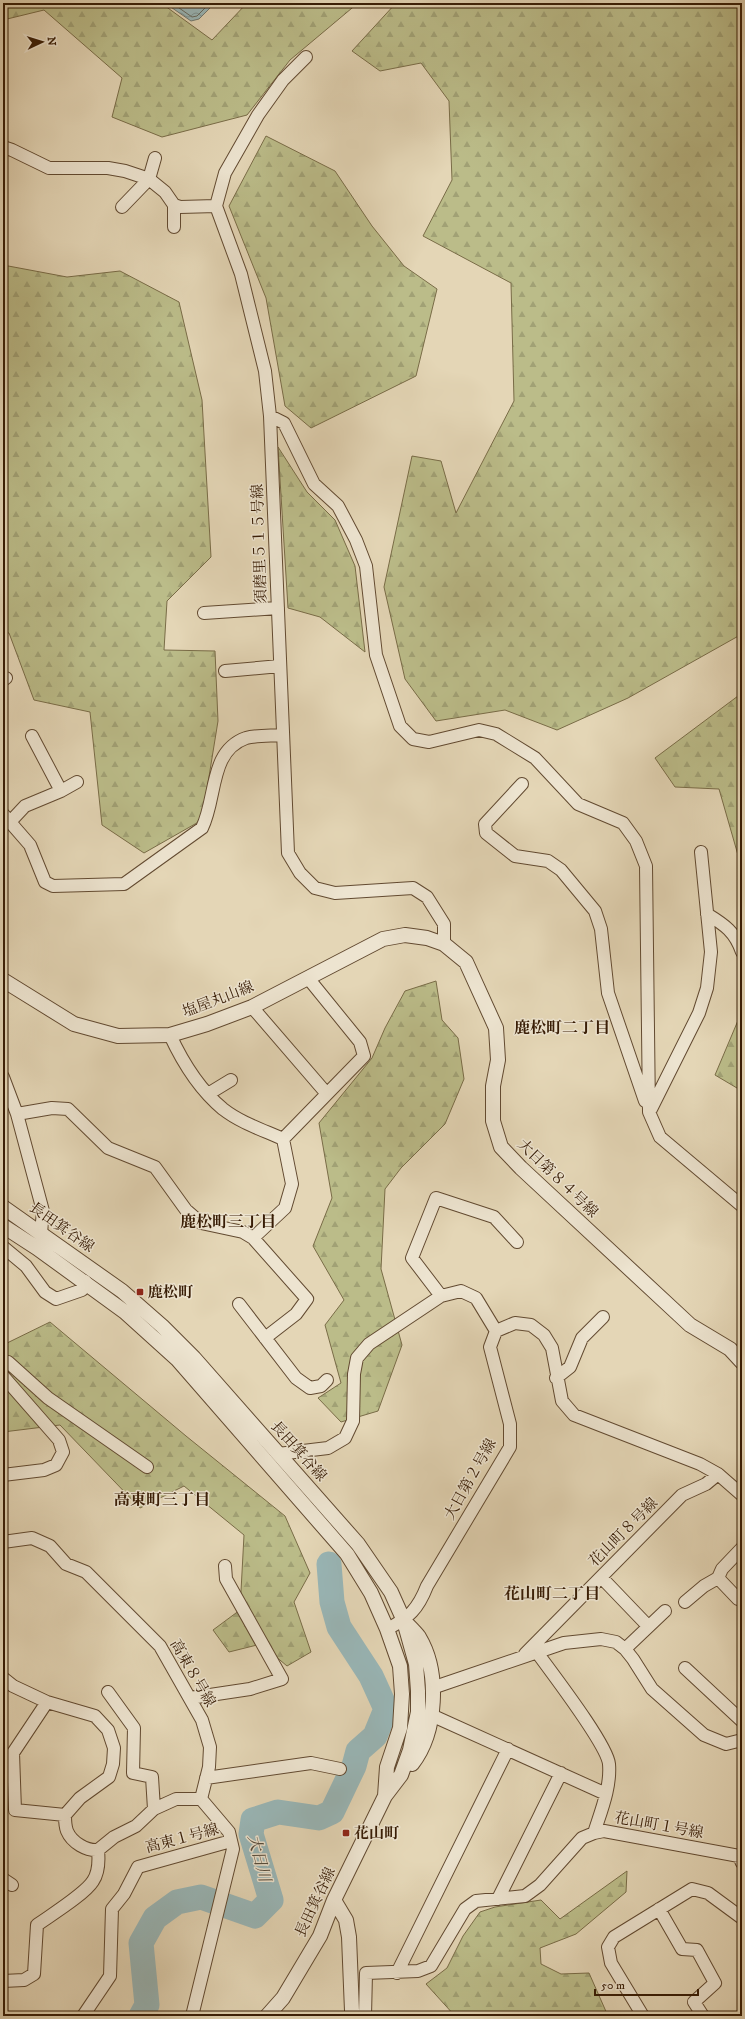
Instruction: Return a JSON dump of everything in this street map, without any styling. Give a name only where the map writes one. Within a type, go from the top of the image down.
[{"type":"street","points":[[3,147],[49,168],[108,168],[125,171],[149,179],[166,192],[174,204],[180,207],[216,206],[225,173],[258,115],[283,80],[306,57]]},
{"type":"street","points":[[122,207],[149,179],[155,158]]},
{"type":"street","points":[[174,204],[174,227]]},
{"type":"street","name":"須磨里５１５号線","points":[[216,206],[222,227],[241,274],[265,371],[270,416],[288,853],[300,873],[315,888],[335,893],[413,888],[427,897],[444,924],[444,944]]},
{"type":"street","points":[[270,416],[284,423],[314,484],[338,506],[356,540],[366,566],[376,654],[400,726],[412,739],[429,742],[479,730],[496,734],[534,758],[578,804],[623,823],[636,841],[646,866],[649,1112]]},
{"type":"street","points":[[204,614],[278,608]]},
{"type":"street","points":[[225,671],[280,666]]},
{"type":"street","points":[[77,782],[61,791],[25,806],[7,818],[30,844],[45,882],[53,886],[124,884],[202,828],[207,817],[216,776],[222,758],[231,745],[247,738],[283,735]]},
{"type":"street","points":[[32,736],[61,791]]},
{"type":"street","points":[[522,784],[485,824],[486,833],[515,856],[548,861],[561,870],[595,911],[602,928],[608,994],[649,1112],[660,1137],[742,1206]]},
{"type":"street","points":[[649,1112],[699,1013],[707,988],[711,952],[701,852]]},
{"type":"street","points":[[707,914],[728,927],[738,942],[742,952]]},
{"type":"street","name":"塩屋丸山線","points":[[3,980],[74,1024],[118,1036],[170,1035],[207,1024],[252,1007],[383,939],[405,935],[427,938],[444,944]]},
{"type":"street","name":"大日第８４号線","points":[[444,944],[466,962],[496,1028],[498,1060],[493,1086],[493,1121],[501,1147],[521,1168],[690,1325],[730,1349],[742,1362]]},
{"type":"street","points":[[283,1139],[364,1056],[360,1042],[308,978]]},
{"type":"street","points":[[252,1007],[327,1094]]},
{"type":"street","points":[[170,1035],[180,1056],[208,1094],[223,1109],[246,1123],[283,1139]]},
{"type":"street","points":[[3,1077],[17,1114],[43,1211],[41,1233]]},
{"type":"street","points":[[208,1094],[231,1080]]},
{"type":"street","points":[[17,1114],[52,1108],[68,1109],[108,1148],[155,1167],[186,1210],[201,1223],[243,1232],[253,1238],[307,1299],[296,1314],[265,1338]]},
{"type":"street","points":[[253,1238],[285,1208],[292,1184],[283,1139]]},
{"type":"street","points":[[441,1296],[412,1258],[436,1198],[494,1217],[517,1242]]},
{"type":"street","name":"長田箕谷線","points":[[3,1207],[122,1291],[162,1326],[194,1358],[358,1544],[391,1592],[404,1621],[416,1664],[418,1712],[415,1733],[401,1775],[385,1796],[334,1900],[320,1936],[283,1998],[266,2016]]},
{"type":"street","name":"長田箕谷線","points":[[3,1226],[85,1281],[125,1312],[177,1360],[347,1554],[370,1593],[387,1629],[400,1666],[402,1694],[400,1728],[387,1767],[385,1796]]},
{"type":"street","points":[[3,1247],[26,1266],[45,1292],[56,1299],[82,1290],[85,1281]]},
{"type":"street","points":[[278,1454],[328,1448],[345,1438],[353,1421],[354,1374],[357,1358],[369,1344],[441,1296],[461,1291],[476,1298],[496,1331],[515,1324],[531,1325],[544,1336],[552,1348],[556,1378],[562,1401],[574,1415],[700,1464],[718,1474],[742,1495]]},
{"type":"street","points":[[239,1304],[272,1348],[301,1381],[310,1388],[321,1386],[327,1380]]},
{"type":"street","points":[[556,1378],[570,1367],[582,1338],[603,1317]]},
{"type":"street","name":"大日第２号線","points":[[387,1629],[404,1621],[416,1607],[510,1447],[510,1424],[490,1347],[496,1331]]},
{"type":"street","points":[[3,1366],[8,1362],[48,1398],[147,1467]]},
{"type":"street","points":[[3,1376],[59,1440],[63,1452],[56,1464],[44,1470],[3,1475]]},
{"type":"street","name":"花山町８号線","points":[[523,1655],[682,1495],[706,1484],[718,1474]]},
{"type":"street","name":"高東８号線","points":[[3,1542],[32,1538],[50,1546],[66,1564],[86,1572],[160,1646],[202,1720],[210,1747],[206,1778],[201,1799]]},
{"type":"street","points":[[685,1602],[704,1586],[718,1578],[722,1569],[742,1548]]},
{"type":"street","points":[[190,1698],[250,1689],[282,1679],[226,1579],[225,1566]]},
{"type":"street","points":[[601,1577],[648,1626]]},
{"type":"street","points":[[718,1578],[738,1599],[742,1600]]},
{"type":"street","points":[[625,1649],[648,1626],[666,1611]]},
{"type":"street","points":[[401,1775],[413,1763],[427,1735],[431,1715],[432,1688],[430,1666],[419,1637],[404,1621]]},
{"type":"street","points":[[432,1688],[536,1651],[564,1643],[601,1639],[616,1642],[625,1649],[652,1689],[704,1735],[726,1744],[742,1740]]},
{"type":"street","points":[[536,1651],[602,1745],[609,1763],[609,1780],[594,1833]]},
{"type":"street","points":[[685,1668],[742,1721]]},
{"type":"street","points":[[3,1678],[14,1686],[47,1702],[95,1716],[108,1730],[114,1748],[113,1764],[109,1777],[80,1798],[65,1814],[67,1831],[78,1844],[90,1851],[98,1850],[114,1837],[136,1826],[154,1809],[176,1799],[201,1799],[228,1832],[232,1847],[192,2016]]},
{"type":"street","points":[[108,1692],[134,1728],[133,1773],[152,1777],[154,1809]]},
{"type":"street","points":[[47,1702],[13,1753],[15,1810],[65,1814]]},
{"type":"street","points":[[431,1715],[606,1794]]},
{"type":"street","points":[[397,1973],[508,1749]]},
{"type":"street","points":[[206,1778],[311,1763],[340,1769]]},
{"type":"street","points":[[498,1898],[561,1773]]},
{"type":"street","name":"花山町１号線","points":[[365,2016],[366,1973],[418,1971],[431,1966],[465,1909],[476,1901],[525,1896],[540,1885],[582,1838],[604,1831],[740,1859]]},
{"type":"street","name":"高東１号線","points":[[83,2016],[110,1976],[112,1909],[124,1894],[138,1867],[232,1847]]},
{"type":"street","points":[[3,1980],[24,1980],[34,1974],[37,1925],[75,1897],[93,1881],[99,1862],[98,1850]]},
{"type":"street","points":[[643,2016],[611,1963],[608,1947],[614,1937],[692,1889],[708,1893],[742,1918]]},
{"type":"street","points":[[334,1900],[346,1920],[349,1937],[352,2011],[355,2016]]},
{"type":"street","points":[[659,1909],[682,1949],[697,1950],[715,1983],[694,2002],[703,2016]]},
{"type":"green space","points":[[3,3],[161,3],[212,40],[247,3],[358,3],[290,60],[247,115],[162,137],[112,117],[122,78],[44,10],[3,20]]},
{"type":"green space","points":[[396,3],[742,3],[742,634],[628,698],[557,730],[505,710],[436,721],[405,679],[384,587],[412,456],[441,461],[456,513],[514,401],[511,283],[423,236],[452,180],[449,101],[421,63],[380,71],[352,51]]},
{"type":"green space","points":[[266,136],[335,171],[372,226],[404,266],[437,289],[416,376],[311,428],[285,406],[266,298],[229,206]]},
{"type":"green space","points":[[3,265],[67,277],[120,271],[179,302],[202,400],[211,557],[167,601],[164,650],[215,651],[218,721],[202,820],[144,853],[102,825],[90,712],[34,700],[9,633],[3,632]]},
{"type":"green space","points":[[278,447],[307,492],[335,520],[355,566],[365,652],[320,617],[288,608]]},
{"type":"green space","points":[[742,693],[742,869],[719,789],[675,787],[655,758]]},
{"type":"green space","points":[[436,981],[442,1020],[458,1038],[464,1079],[445,1124],[401,1168],[385,1189],[381,1269],[402,1345],[378,1411],[341,1422],[318,1398],[341,1383],[325,1325],[344,1300],[313,1246],[332,1198],[319,1123],[372,1058],[385,1028],[405,991]]},
{"type":"green space","points":[[742,1011],[742,1091],[715,1075]]},
{"type":"green space","points":[[50,1322],[186,1436],[285,1516],[310,1573],[294,1602],[311,1652],[287,1666],[261,1644],[229,1652],[213,1630],[240,1610],[244,1535],[184,1486],[140,1508],[60,1425],[3,1432],[3,1345]]},
{"type":"green space","points":[[627,1871],[626,1892],[576,1934],[540,1948],[541,1964],[561,1974],[589,1973],[608,2016],[455,2016],[426,1984],[447,1968],[463,1936],[480,1912],[495,1907],[541,1900],[560,1919]]},
{"type":"water","points":[[165,3],[215,3],[199,19],[191,21]]},
{"type":"waterway","name":"大日川","points":[[141,2016],[147,2005],[141,1943],[155,1918],[177,1902],[201,1897],[255,1916],[271,1900],[251,1834],[253,1820],[278,1812],[319,1818],[332,1812],[354,1766],[358,1751],[375,1736],[386,1709],[371,1676],[339,1627],[332,1602],[329,1564]]},
{"type":"place","name":"鹿松町","points":[[140,1292]]},
{"type":"place","name":"花山町","points":[[346,1833]]},
{"type":"district","name":"鹿松町二丁目","points":[[562,1027]]},
{"type":"district","name":"鹿松町三丁目","points":[[228,1221]]},
{"type":"district","name":"高東町三丁目","points":[[162,1499]]},
{"type":"district","name":"花山町二丁目","points":[[552,1593]]}]
